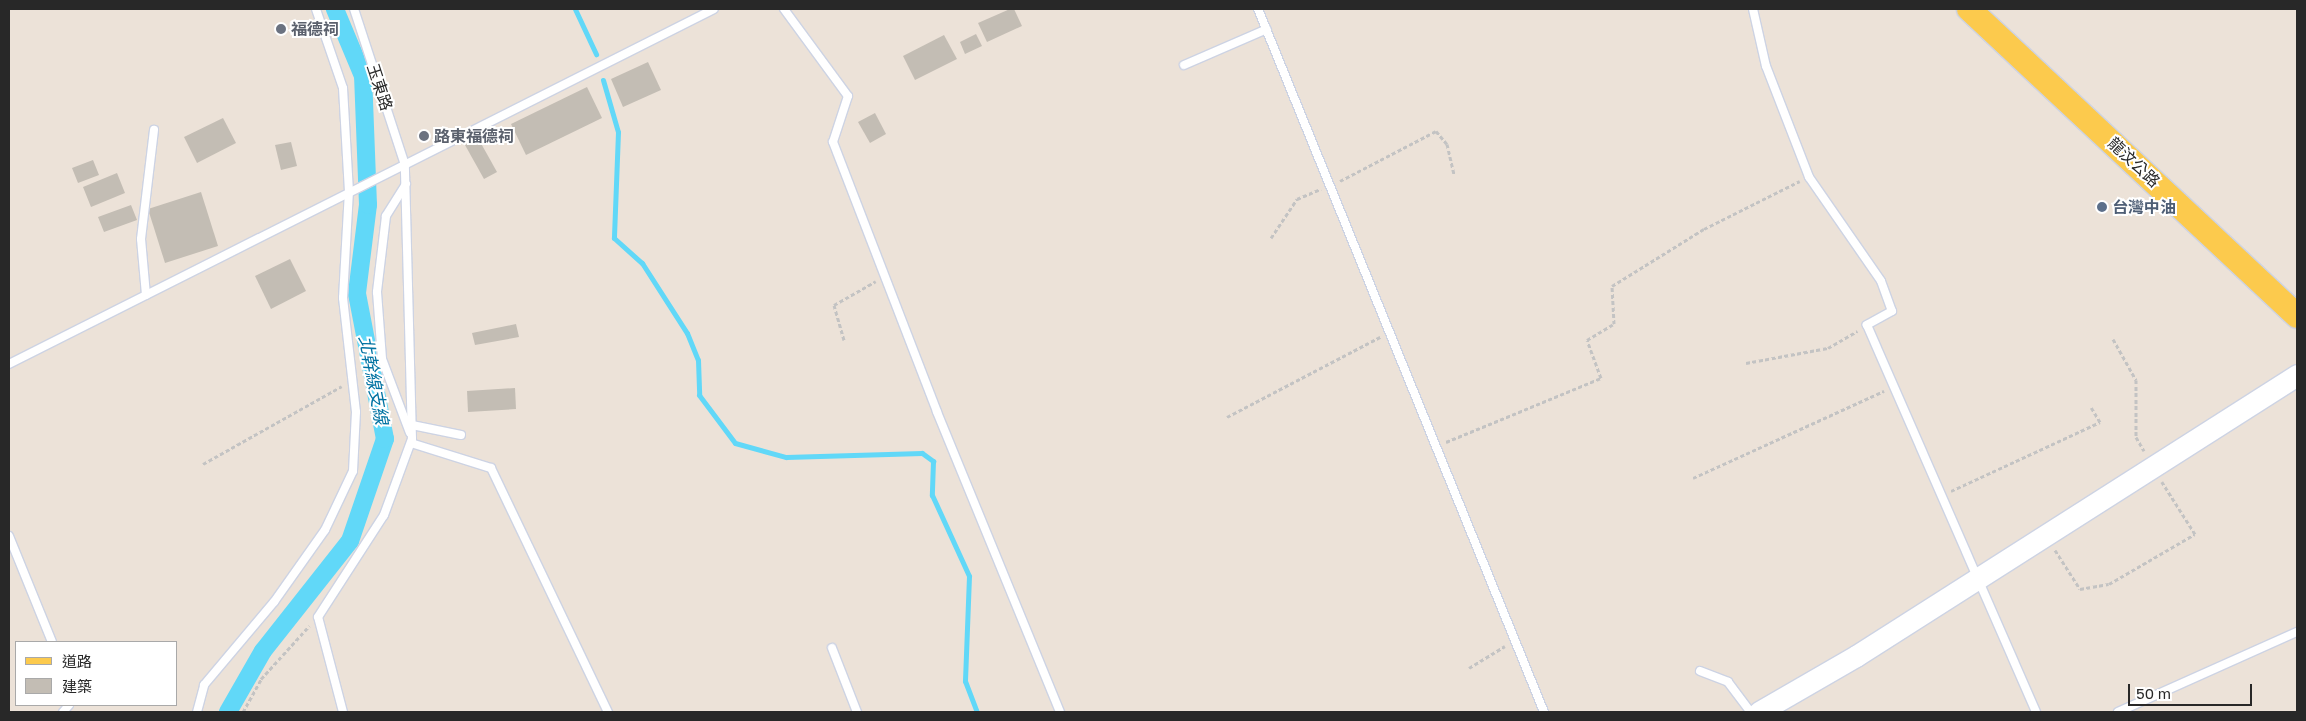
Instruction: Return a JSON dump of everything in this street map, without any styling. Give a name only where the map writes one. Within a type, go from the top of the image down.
[{"type":"main road","name":"龍汶公路","points":[[1969,9],[2297,316]]},
{"type":"main road","points":[[1759,712],[2297,375]]},
{"type":"lane","points":[[197,712],[204,685],[274,602],[325,530],[353,471],[356,412],[343,298],[349,192],[343,88],[316,9]]},
{"type":"lane","name":"玉東路","points":[[354,9],[405,165],[412,441]]},
{"type":"lane","points":[[9,364],[714,9]]},
{"type":"lane","points":[[784,9],[848,96],[834,142],[885,276],[1060,712]]},
{"type":"lane","points":[[1258,9],[1544,712]]},
{"type":"lane","points":[[1753,9],[1766,66],[1809,176],[1881,281],[1892,311],[1868,325],[2036,712]]},
{"type":"lane","points":[[1184,65],[1267,29]]},
{"type":"lane","points":[[146,295],[140,239],[154,130]]},
{"type":"lane","points":[[343,712],[318,617],[384,515],[412,441],[382,359],[376,292],[386,216],[406,184]]},
{"type":"lane","points":[[412,425],[461,435]]},
{"type":"lane","points":[[412,441],[491,468],[608,712]]},
{"type":"lane","points":[[9,536],[52,641]]},
{"type":"lane","points":[[2118,712],[2297,632]]},
{"type":"lane","points":[[832,648],[857,712]]},
{"type":"lane","points":[[1700,670],[1728,682],[1751,712]]},
{"type":"path","points":[[1271,238],[1297,199],[1331,185],[1436,131],[1447,144],[1454,174]]},
{"type":"path","points":[[1436,446],[1601,378],[1587,340],[1614,324],[1612,286],[1704,229],[1809,176]]},
{"type":"path","points":[[844,340],[834,305],[885,276]]},
{"type":"path","points":[[1746,363],[1828,348],[1868,325]]},
{"type":"path","points":[[1227,417],[1390,332]]},
{"type":"path","points":[[203,464],[352,380]]},
{"type":"path","points":[[1693,478],[1894,386]]},
{"type":"path","points":[[1941,496],[2100,422],[2091,407]]},
{"type":"path","points":[[244,712],[261,679],[318,617]]},
{"type":"path","points":[[1469,668],[1515,640]]},
{"type":"building","points":[[1014,9],[1022,26],[987,42],[978,23]]},
{"type":"building","points":[[976,34],[982,46],[965,54],[960,42]]},
{"type":"building","points":[[944,35],[957,59],[915,80],[903,56]]},
{"type":"building","points":[[648,62],[661,90],[623,107],[611,79]]},
{"type":"building","points":[[587,87],[602,118],[526,155],[511,124]]},
{"type":"building","points":[[875,113],[886,134],[870,143],[858,122]]},
{"type":"building","points":[[223,118],[236,143],[197,163],[184,137]]},
{"type":"building","points":[[478,138],[497,172],[484,179],[465,145]]},
{"type":"building","points":[[291,142],[297,166],[281,170],[275,145]]},
{"type":"building","points":[[93,160],[99,175],[78,183],[72,168]]},
{"type":"building","points":[[117,173],[125,193],[91,207],[83,187]]},
{"type":"building","points":[[201,192],[218,246],[165,263],[148,209]]},
{"type":"building","points":[[131,205],[137,220],[104,232],[98,217]]},
{"type":"building","points":[[290,259],[306,291],[271,309],[255,276]]},
{"type":"building","points":[[516,324],[519,337],[475,345],[472,333]]},
{"type":"building","points":[[515,388],[516,409],[468,412],[467,391]]},
{"type":"waterway","name":"北幹線支線","points":[[228,712],[263,651],[350,541],[385,439],[357,293],[368,205],[363,76],[335,9]]},
{"type":"waterway","points":[[575,9],[596,54]]},
{"type":"waterway","points":[[603,80],[618,132],[614,238],[642,263],[687,333],[698,360],[699,395],[735,443],[786,457],[922,453],[933,461],[932,495],[969,576],[965,681],[977,712]]},
{"type":"place","name":"福德祠","points":[[281,29]]},
{"type":"place","name":"路東福德祠","points":[[424,136]]},
{"type":"place","name":"台灣中油","points":[[2102,207]]}]
